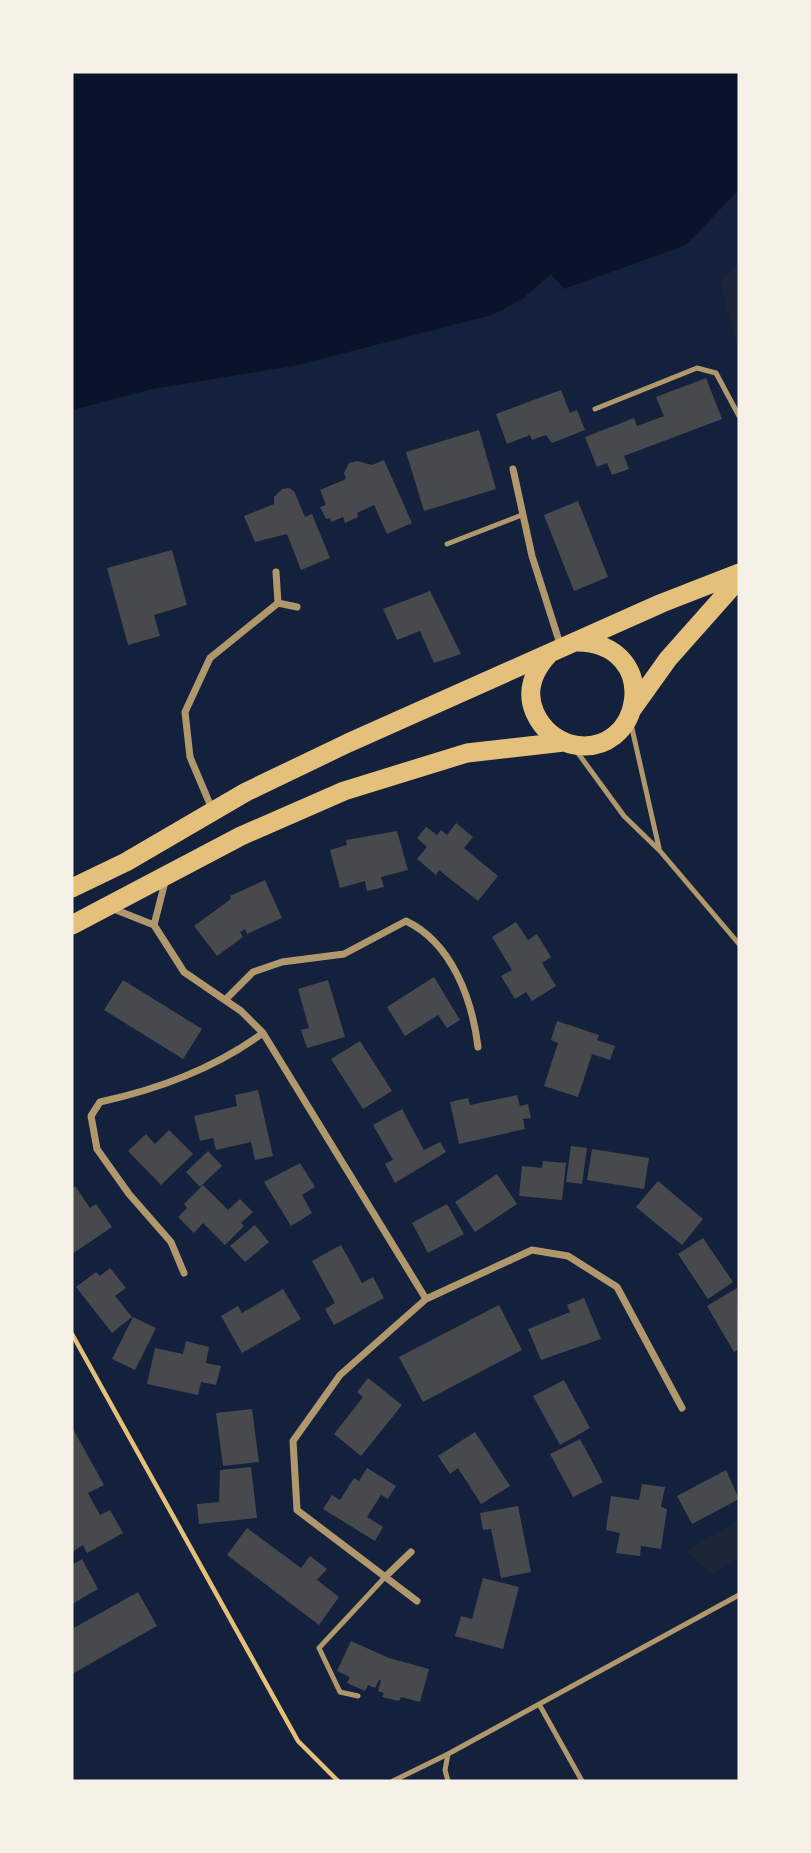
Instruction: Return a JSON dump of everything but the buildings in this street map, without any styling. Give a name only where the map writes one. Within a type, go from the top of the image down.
[{"type":"highway","points":[[72,888],[214,813],[246,792],[348,743],[739,573]]},
{"type":"highway","points":[[72,925],[241,836],[344,791],[467,753],[568,743],[586,746],[612,737],[668,659],[739,579]]},
{"type":"highway","points":[[568,743],[550,734],[533,709],[533,679],[562,648],[605,646],[627,666],[634,687],[631,712]]},
{"type":"street","points":[[513,469],[522,515],[562,648]]},
{"type":"street","points":[[276,572],[278,603]]},
{"type":"street","points":[[278,603],[298,607]]},
{"type":"street","points":[[214,813],[190,757],[185,712],[211,658],[278,603]]},
{"type":"street","points":[[154,925],[167,876]]},
{"type":"street","points":[[109,907],[154,925],[184,972],[225,1000],[263,1033],[426,1299]]},
{"type":"street","points":[[225,1000],[253,972],[282,962],[344,954],[406,921],[427,931],[455,971],[474,1015],[478,1047]]},
{"type":"street","points":[[184,1273],[171,1242],[129,1194],[97,1149],[91,1116],[100,1102],[187,1077],[234,1054],[263,1033]]},
{"type":"street","points":[[417,1601],[297,1510],[293,1441],[340,1375],[426,1299],[532,1250],[568,1256],[617,1287],[682,1408]]},
{"type":"street","points":[[386,1576],[411,1552]]},
{"type":"lane","points":[[595,409],[697,368],[716,373],[739,416]]},
{"type":"lane","points":[[447,544],[522,515]]},
{"type":"lane","points":[[631,712],[640,775],[660,851]]},
{"type":"lane","points":[[568,743],[624,816],[660,851],[739,944]]},
{"type":"lane","points":[[358,1696],[340,1692],[319,1648],[386,1576]]},
{"type":"lane","points":[[393,1781],[448,1754],[739,1595]]},
{"type":"lane","points":[[539,1704],[582,1781]]},
{"type":"lane","points":[[448,1754],[445,1770],[448,1781]]},
{"type":"path","points":[[72,1334],[298,1741],[338,1781]]},
{"type":"shaded area","points":[[72,72],[739,72],[739,190],[686,245],[564,289],[551,274],[522,299],[492,315],[294,366],[152,389],[72,410]]},
{"type":"shaded area","points":[[739,264],[739,353],[720,281]]},
{"type":"shaded area","points":[[739,1520],[739,1558],[713,1575],[686,1551]]}]
